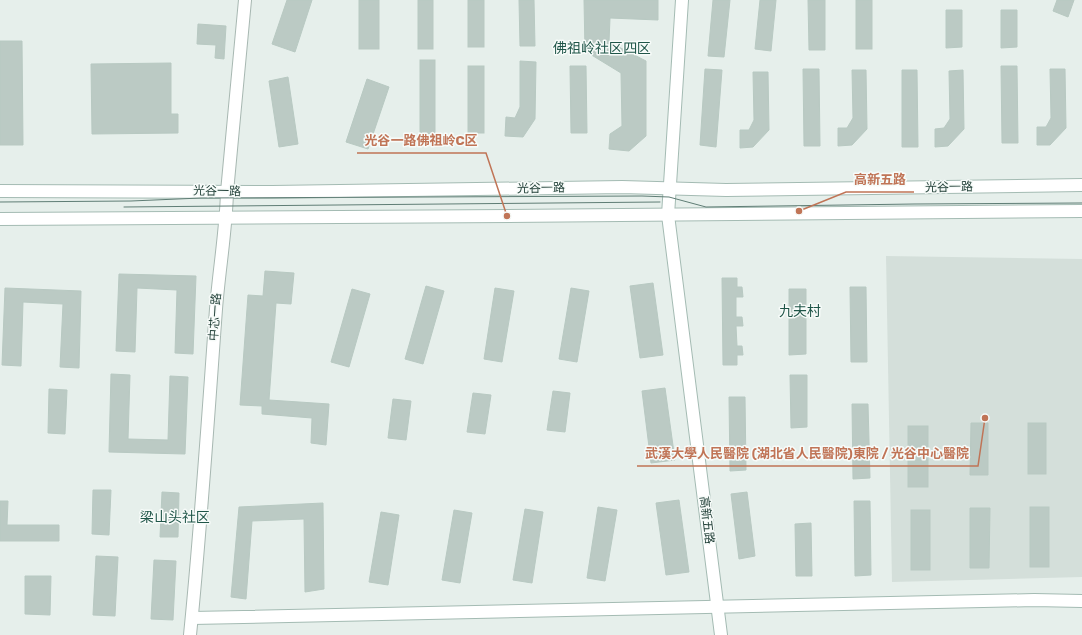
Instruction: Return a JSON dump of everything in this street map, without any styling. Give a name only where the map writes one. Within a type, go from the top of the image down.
[{"type":"main road","name":"中芯一路","points":[[190,635],[199,546],[218,285],[226,218],[244,0]]},
{"type":"main road","name":"高新五路","points":[[682,0],[668,215],[721,635]]},
{"type":"main road","name":"光谷一路","points":[[0,191],[272,192],[622,187],[726,190],[1082,185]]},
{"type":"main road","name":"光谷一路","points":[[0,219],[453,218],[1082,211]]},
{"type":"main road","points":[[718,604],[1026,594],[1082,594]]},
{"type":"main road","points":[[192,614],[718,604],[1082,601]]},
{"type":"shaded area","points":[[886,256],[1082,259],[1082,577],[892,582]]},
{"type":"building","points":[[287,0],[312,0],[295,52],[272,44]]},
{"type":"building","points":[[359,0],[379,0],[379,49],[359,49]]},
{"type":"building","points":[[418,0],[433,0],[433,49],[418,49]]},
{"type":"building","points":[[468,0],[484,0],[484,47],[468,47]]},
{"type":"building","points":[[519,0],[534,0],[535,46],[520,46]]},
{"type":"building","points":[[584,0],[658,0],[658,20],[610,18],[609,42],[646,61],[646,136],[629,151],[609,149],[610,134],[622,126],[621,73],[585,51]]},
{"type":"building","points":[[713,0],[730,0],[724,57],[708,56]]},
{"type":"building","points":[[760,0],[776,0],[771,51],[755,49]]},
{"type":"building","points":[[808,0],[825,0],[825,50],[809,50]]},
{"type":"building","points":[[856,0],[872,0],[872,49],[856,49]]},
{"type":"building","points":[[1057,0],[1074,0],[1068,17],[1053,11]]},
{"type":"building","points":[[946,10],[962,10],[962,47],[946,48]]},
{"type":"building","points":[[1001,10],[1017,10],[1017,47],[1001,48]]},
{"type":"building","points":[[198,24],[226,26],[224,59],[215,58],[216,45],[197,44]]},
{"type":"building","points":[[0,41],[22,41],[23,145],[0,145]]},
{"type":"building","points":[[420,60],[435,60],[435,134],[420,134]]},
{"type":"building","points":[[520,61],[536,62],[535,119],[523,137],[505,136],[506,117],[515,118],[520,107]]},
{"type":"building","points":[[171,63],[171,114],[178,114],[178,133],[92,134],[91,64]]},
{"type":"building","points":[[468,66],[484,66],[484,133],[468,133]]},
{"type":"building","points":[[570,66],[586,66],[587,133],[571,133]]},
{"type":"building","points":[[1001,66],[1017,66],[1018,143],[1002,143]]},
{"type":"building","points":[[705,69],[722,70],[716,147],[700,145]]},
{"type":"building","points":[[803,69],[819,69],[820,146],[804,146]]},
{"type":"building","points":[[1050,69],[1065,69],[1066,128],[1050,145],[1037,145],[1037,127],[1046,127],[1051,118]]},
{"type":"building","points":[[852,70],[866,70],[867,129],[852,145],[838,146],[838,128],[847,128],[853,118]]},
{"type":"building","points":[[902,70],[917,70],[918,147],[902,147]]},
{"type":"building","points":[[963,70],[964,129],[948,146],[935,147],[935,129],[944,128],[950,119],[949,71]]},
{"type":"building","points":[[753,72],[768,72],[769,130],[753,147],[740,148],[740,130],[749,130],[754,120]]},
{"type":"building","points":[[288,77],[298,144],[279,147],[269,81]]},
{"type":"building","points":[[367,79],[389,87],[368,149],[346,142]]},
{"type":"building","points":[[265,271],[294,273],[291,304],[276,303],[269,400],[329,404],[326,445],[311,443],[312,418],[262,414],[262,406],[240,405],[248,295],[263,296]]},
{"type":"building","points":[[119,274],[196,276],[193,354],[175,353],[177,290],[137,288],[135,352],[116,351]]},
{"type":"building","points":[[722,278],[737,278],[737,287],[742,287],[743,297],[736,297],[736,317],[742,317],[743,326],[736,326],[737,346],[742,346],[743,355],[737,355],[737,365],[723,365]]},
{"type":"building","points":[[653,283],[663,355],[640,358],[630,286]]},
{"type":"building","points":[[426,286],[444,291],[423,364],[405,359]]},
{"type":"building","points":[[850,287],[866,287],[867,362],[851,362]]},
{"type":"building","points":[[5,288],[81,291],[79,368],[60,367],[63,304],[23,302],[21,366],[2,365]]},
{"type":"building","points":[[495,288],[514,291],[502,362],[484,359]]},
{"type":"building","points":[[571,288],[589,291],[577,362],[559,359]]},
{"type":"building","points":[[352,289],[370,294],[349,367],[331,362]]},
{"type":"building","points":[[789,289],[806,289],[806,354],[789,355]]},
{"type":"building","points":[[111,374],[130,375],[128,439],[168,440],[170,376],[188,377],[185,454],[109,452]]},
{"type":"building","points":[[790,375],[807,375],[807,427],[791,428]]},
{"type":"building","points":[[665,388],[675,460],[651,463],[642,391]]},
{"type":"building","points":[[49,389],[67,390],[65,434],[48,433]]},
{"type":"building","points":[[553,391],[570,393],[565,432],[547,430]]},
{"type":"building","points":[[473,393],[491,395],[485,434],[467,432]]},
{"type":"building","points":[[729,397],[745,397],[746,470],[730,471]]},
{"type":"building","points":[[393,399],[411,401],[406,440],[388,438]]},
{"type":"building","points":[[852,404],[868,404],[870,478],[853,479]]},
{"type":"building","points":[[971,423],[988,423],[988,475],[970,475]]},
{"type":"building","points":[[1028,423],[1046,423],[1046,474],[1028,474]]},
{"type":"building","points":[[908,426],[928,426],[928,487],[908,487]]},
{"type":"building","points":[[93,490],[111,490],[109,535],[92,534]]},
{"type":"building","points":[[162,492],[179,493],[178,537],[160,537]]},
{"type":"building","points":[[747,492],[755,556],[739,559],[731,494]]},
{"type":"building","points":[[679,500],[689,572],[666,575],[656,503]]},
{"type":"building","points":[[0,501],[8,501],[7,525],[59,525],[59,541],[0,541]]},
{"type":"building","points":[[854,501],[870,501],[871,575],[855,576]]},
{"type":"building","points":[[323,503],[324,589],[305,592],[304,519],[252,521],[246,599],[231,597],[239,507]]},
{"type":"building","points":[[598,507],[617,510],[605,581],[587,578]]},
{"type":"building","points":[[1030,507],[1049,507],[1049,567],[1030,567]]},
{"type":"building","points":[[970,508],[990,508],[989,568],[970,568]]},
{"type":"building","points":[[525,509],[543,512],[532,583],[513,580]]},
{"type":"building","points":[[454,510],[472,513],[460,583],[442,580]]},
{"type":"building","points":[[911,510],[930,510],[930,570],[911,570]]},
{"type":"building","points":[[381,512],[399,515],[388,585],[369,582]]},
{"type":"building","points":[[811,523],[812,576],[796,576],[795,524]]},
{"type":"building","points":[[96,556],[118,557],[115,616],[93,615]]},
{"type":"building","points":[[154,560],[176,561],[173,620],[151,619]]},
{"type":"building","points":[[25,576],[51,576],[50,615],[25,614]]},
{"type":"tram line","points":[[0,202],[131,201],[201,198],[642,196],[669,197],[706,207],[1082,203]]},
{"type":"tram line","points":[[124,207],[660,202]]},
{"type":"place","name":"高新五路","points":[[799,211]]},
{"type":"place","name":"光谷一路佛祖岭C区","points":[[507,216]]},
{"type":"place","name":"武漢大學人民醫院 (湖北省人民醫院)東院 / 光谷中心醫院","points":[[985,418]]},
{"type":"district","name":"佛祖岭社区四区","points":[[602,48]]},
{"type":"district","name":"九夫村","points":[[800,311]]},
{"type":"district","name":"梁山头社区","points":[[175,517]]}]
